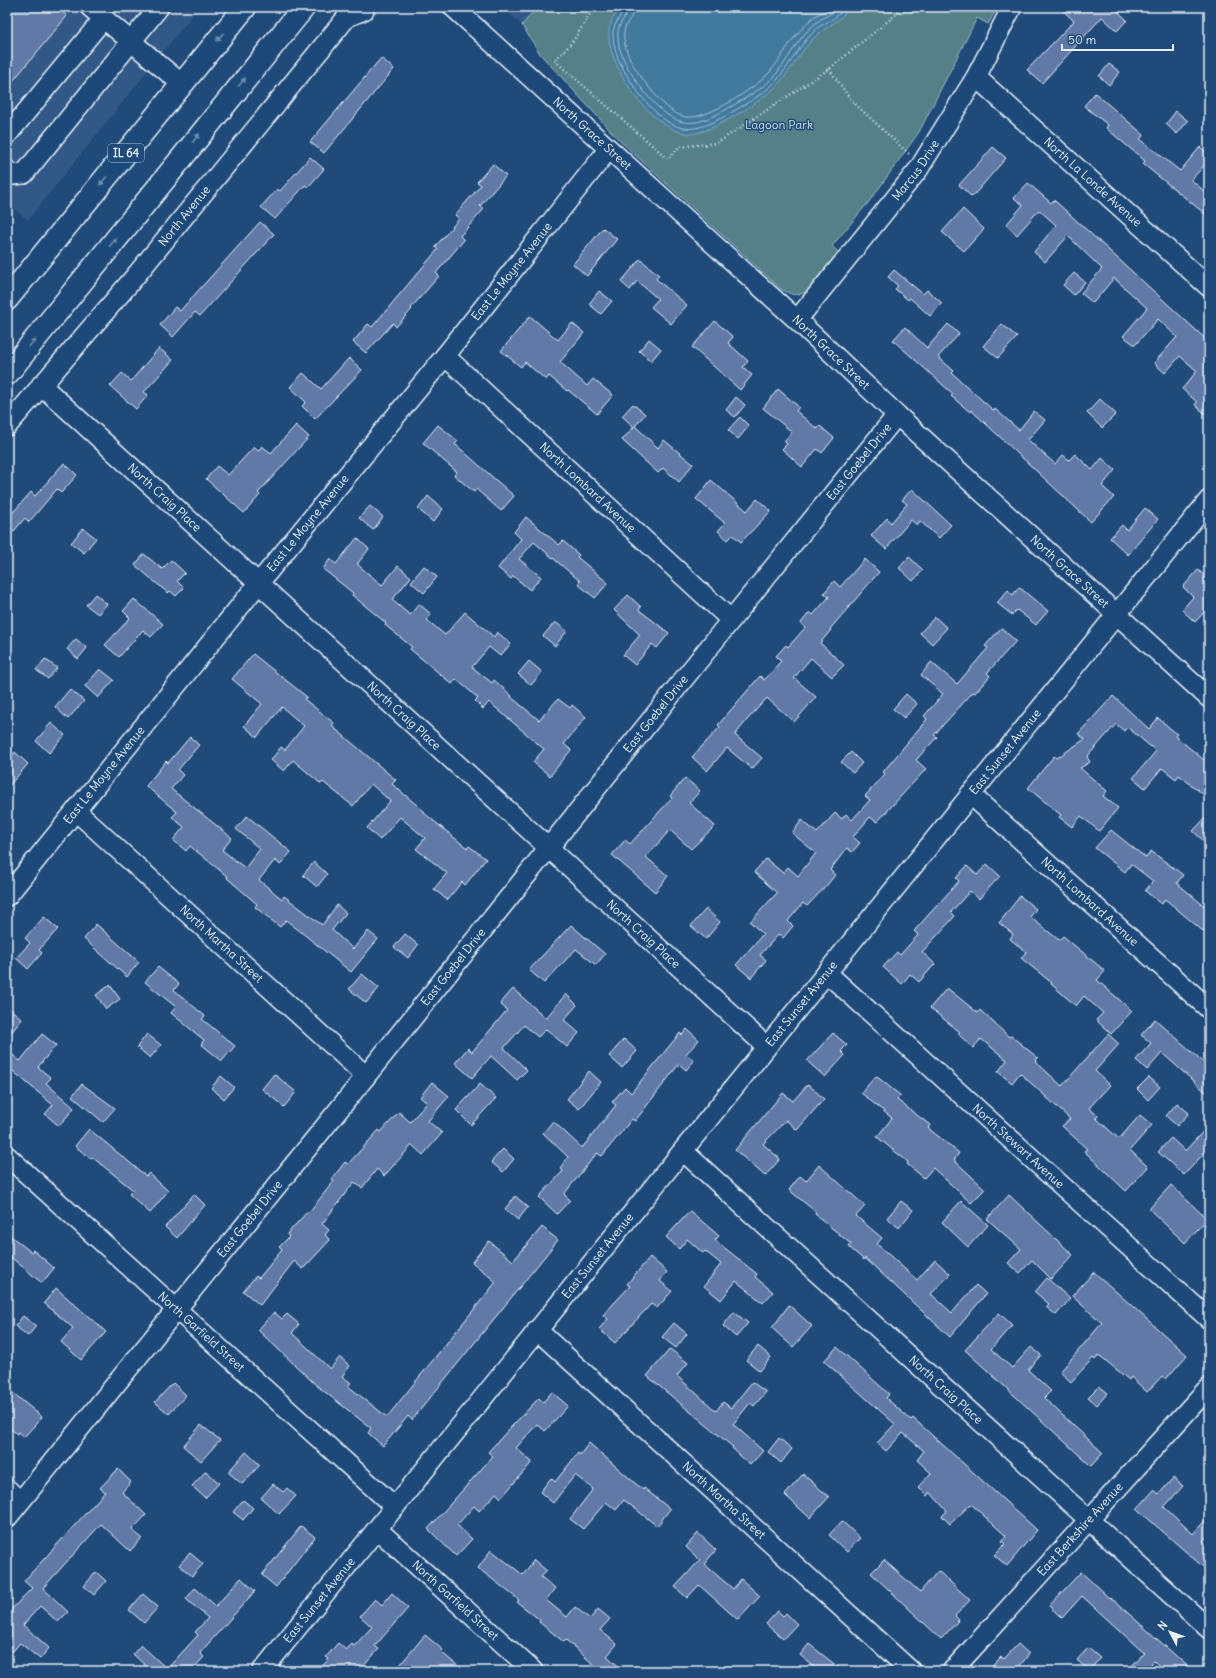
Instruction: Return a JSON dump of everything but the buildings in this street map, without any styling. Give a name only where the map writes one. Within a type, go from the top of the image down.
[{"type":"main road","name":"IL 64","points":[[7,299],[245,7]]},
{"type":"main road","points":[[7,374],[304,7]]},
{"type":"street","points":[[7,170],[14,175],[24,174],[160,7]]},
{"type":"street","name":"North Grace Street","points":[[453,7],[608,150],[797,320],[897,415],[1209,698]]},
{"type":"street","name":"Marcus Drive","points":[[797,320],[899,196],[921,165],[976,77],[1006,9]]},
{"type":"street","name":"North Avenue","points":[[7,426],[133,279],[347,17],[364,10]]},
{"type":"street","points":[[7,135],[97,13],[182,84]]},
{"type":"street","name":"North La Londe Avenue","points":[[976,77],[1209,287]]},
{"type":"street","name":"East Le Moyne Avenue","points":[[7,896],[258,584],[445,356],[608,150]]},
{"type":"street","name":"North Lombard Avenue","points":[[445,356],[731,620]]},
{"type":"street","name":"North Craig Place","points":[[41,385],[766,1046]]},
{"type":"street","name":"East Goebel Drive","points":[[7,1518],[14,1495],[178,1309],[897,415]]},
{"type":"street","name":"East Sunset Avenue","points":[[262,1671],[1209,500]]},
{"type":"street","name":"North Lombard Avenue","points":[[970,794],[1209,1009]]},
{"type":"street","name":"North Martha Street","points":[[76,811],[366,1076]]},
{"type":"street","name":"North Stewart Avenue","points":[[827,973],[1209,1320]]},
{"type":"street","name":"North Craig Place","points":[[683,1151],[1209,1629]]},
{"type":"street","name":"North Garfield Street","points":[[7,1156],[178,1309],[395,1507]]},
{"type":"street","name":"North Martha Street","points":[[537,1330],[911,1671]]},
{"type":"street","name":"East Berkshire Avenue","points":[[952,1671],[1209,1387]]},
{"type":"street","name":"North Garfield Street","points":[[377,1529],[534,1671]]},
{"type":"path","points":[[594,7],[578,35],[568,48],[554,60],[668,159],[680,146],[717,143],[829,69],[898,13],[899,7]]},
{"type":"path","points":[[829,69],[852,101],[921,165]]},
{"type":"shaded area","points":[[7,7],[199,7],[28,220],[7,203]]},
{"type":"shaded area","points":[[502,7],[537,7],[522,25]]},
{"type":"green space","name":"Lagoon Park","points":[[537,7],[998,7],[988,24],[977,18],[919,132],[872,198],[832,246],[841,255],[813,286],[797,295],[782,290],[620,141],[540,54],[522,25]]},
{"type":"water","points":[[621,7],[850,7],[838,20],[814,38],[781,81],[765,96],[742,112],[716,126],[696,133],[681,132],[666,125],[651,113],[637,98],[625,80],[616,63],[610,46],[609,31],[613,18]]}]
